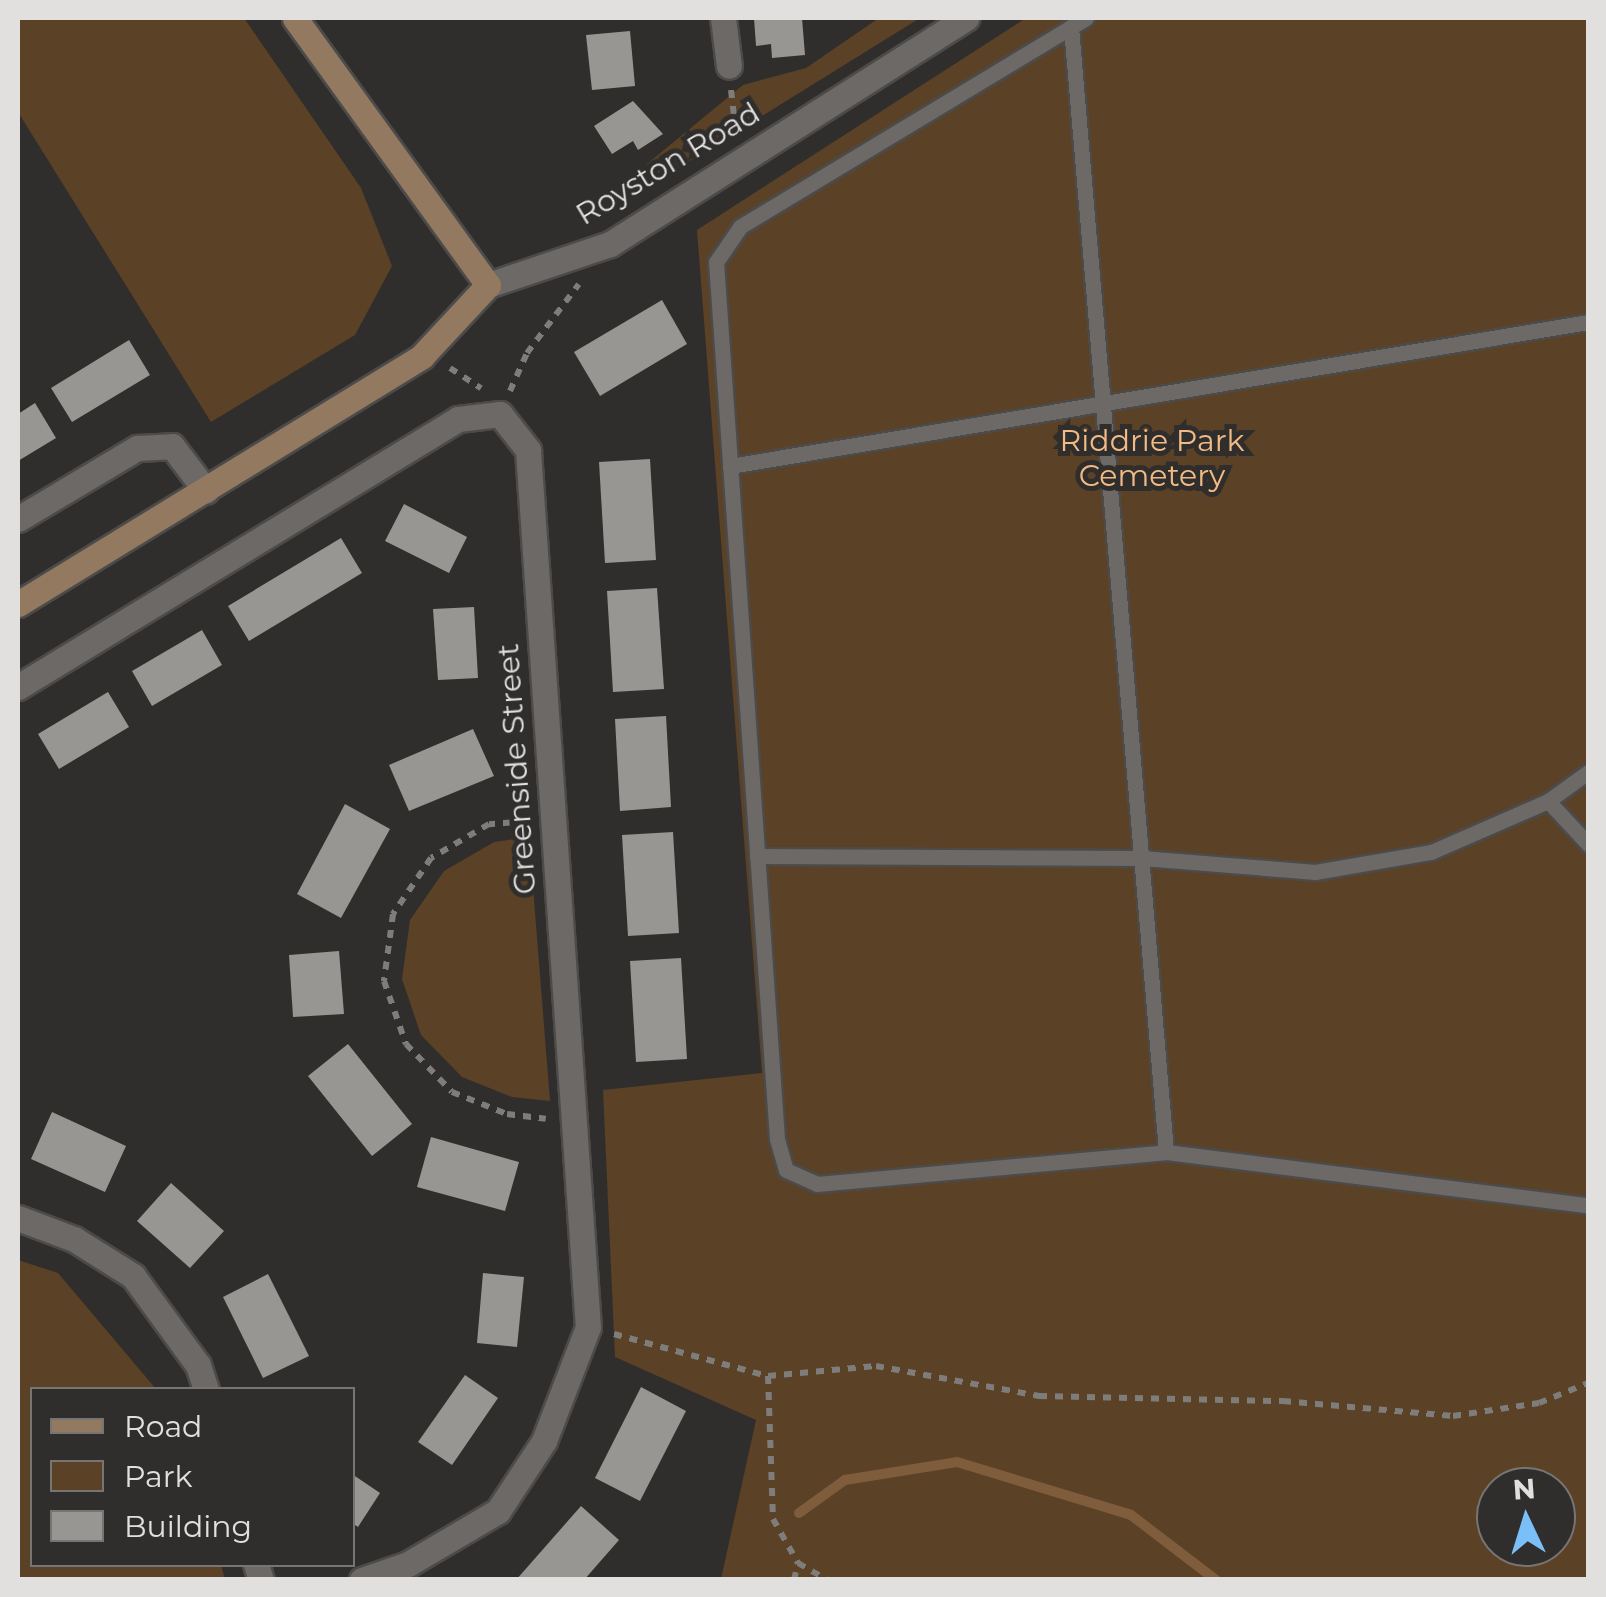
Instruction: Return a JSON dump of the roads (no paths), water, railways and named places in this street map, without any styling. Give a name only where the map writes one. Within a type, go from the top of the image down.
[{"type":"main road","points":[[294,18],[488,284]]},
{"type":"main road","name":"Royston Road","points":[[18,604],[422,356],[488,284]]},
{"type":"street","points":[[723,18],[729,66]]},
{"type":"street","name":"Royston Road","points":[[488,284],[610,244],[738,159],[966,18]]},
{"type":"street","name":"Greenside Street","points":[[18,687],[458,419],[500,414],[528,450],[588,1327],[544,1441],[498,1511],[408,1564],[362,1580]]},
{"type":"street","points":[[18,519],[137,448],[172,446],[206,491]]},
{"type":"street","points":[[18,1218],[74,1240],[132,1276],[170,1323],[204,1387]]},
{"type":"lane","points":[[1086,18],[740,227],[716,262],[777,1139],[786,1170],[817,1184],[1166,1152],[1588,1205]]},
{"type":"lane","points":[[1072,26],[1166,1152]]},
{"type":"lane","points":[[730,466],[1588,322]]},
{"type":"lane","points":[[757,856],[1142,858],[1314,872],[1432,852],[1548,801],[1588,772]]},
{"type":"lane","points":[[1548,801],[1588,844]]},
{"type":"waterway","points":[[799,1513],[845,1480],[957,1462],[1131,1515],[1216,1580]]},
{"type":"park label","name":"Riddrie Park Cemetery","points":[[1152,458]]}]
